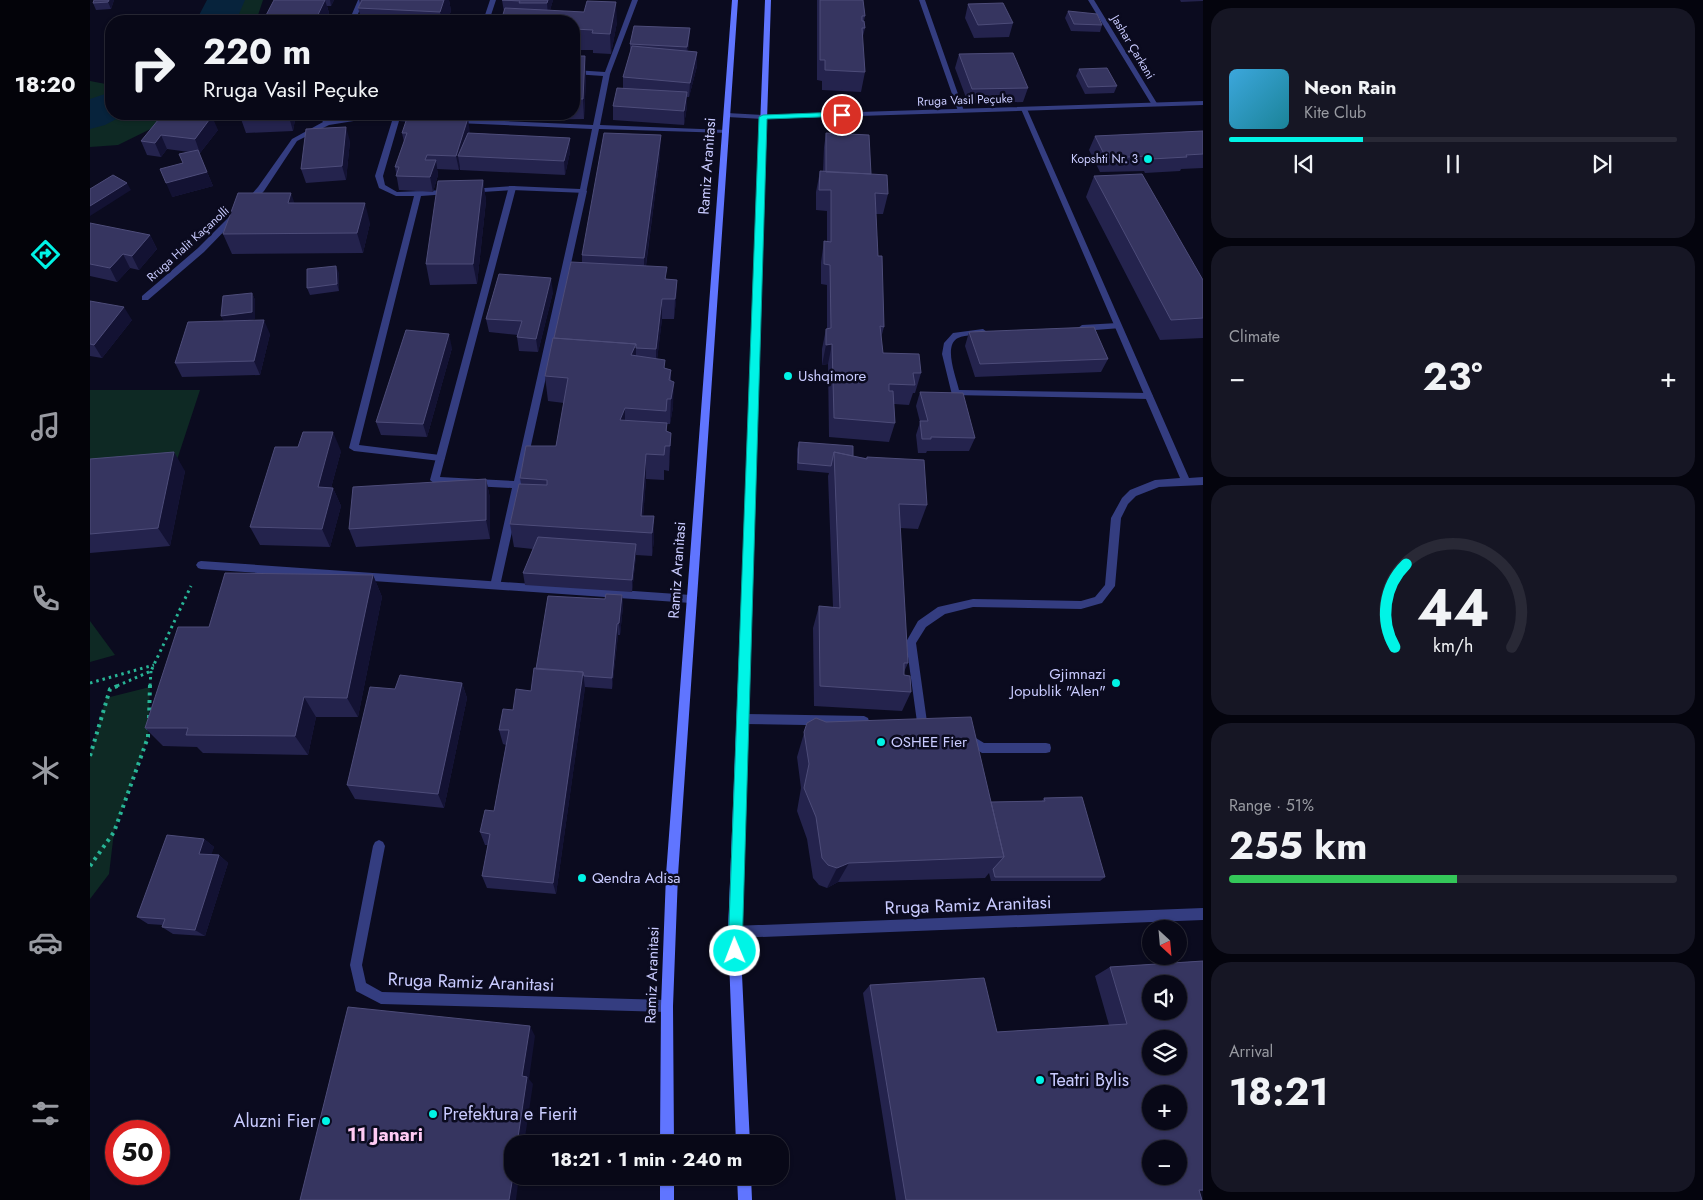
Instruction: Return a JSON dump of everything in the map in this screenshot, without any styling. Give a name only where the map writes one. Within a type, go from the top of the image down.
[{"type":"main road","name":"Ramiz Aranitasi","points":[[667,1135],[667,1006],[672,875],[736,0]]},
{"type":"main road","points":[[743,1135],[734,932],[768,0]]},
{"type":"main road","points":[[667,1185],[667,1200]]},
{"type":"main road","points":[[745,1185],[746,1200]]},
{"type":"street","points":[[355,15],[361,0]]},
{"type":"street","points":[[488,15],[493,0]]},
{"type":"street","points":[[495,586],[598,126],[607,74],[635,0]]},
{"type":"street","points":[[922,0],[962,111]]},
{"type":"street","name":"Jashar Çarkani","points":[[1091,0],[1156,105]]},
{"type":"street","points":[[580,72],[607,74]]},
{"type":"street","name":"Rruga Vasil Peçuke","points":[[727,115],[763,117],[1203,104]]},
{"type":"street","points":[[1024,109],[1186,482]]},
{"type":"street","name":"Rruga Halit Kaçanolli","points":[[145,298],[201,250],[261,189],[294,140],[306,132],[327,123],[346,120]]},
{"type":"street","points":[[396,120],[379,176],[382,186],[396,194],[456,192]]},
{"type":"street","points":[[488,120],[726,132]]},
{"type":"street","points":[[465,191],[512,188],[583,191]]},
{"type":"street","points":[[512,188],[435,480],[517,486]]},
{"type":"street","points":[[418,194],[354,448],[440,458]]},
{"type":"street","points":[[1069,328],[1118,326]]},
{"type":"street","points":[[990,332],[956,335],[948,343],[946,354],[955,393],[1149,396]]},
{"type":"street","points":[[922,723],[911,642],[922,624],[942,610],[973,603],[1081,605],[1098,600],[1110,586],[1116,518],[1125,501],[1133,494],[1152,485],[1203,481]]},
{"type":"street","points":[[201,565],[691,599]]},
{"type":"street","points":[[743,719],[872,721]]},
{"type":"street","points":[[960,733],[982,748],[1046,748]]},
{"type":"street","name":"Rruga Ramiz Aranitasi","points":[[378,846],[356,965],[360,987],[380,998],[667,1006]]},
{"type":"street","name":"Rruga Ramiz Aranitasi","points":[[734,932],[1203,914]]},
{"type":"path","points":[[90,866],[114,832],[148,737],[151,672],[201,565]]},
{"type":"path","points":[[90,683],[154,665]]},
{"type":"path","points":[[90,756],[110,689],[151,672]]},
{"type":"green space","points":[[229,0],[263,0],[258,15],[222,15]]},
{"type":"green space","points":[[90,81],[105,84],[105,120],[169,120],[118,145],[90,147]]},
{"type":"green space","points":[[90,390],[200,390],[172,475],[90,476]]},
{"type":"green space","points":[[90,621],[115,655],[90,662]]},
{"type":"green space","points":[[150,687],[148,737],[114,832],[109,874],[90,899],[90,756],[106,698]]},
{"type":"building","points":[[94,0],[109,0],[108,2],[93,3]]},
{"type":"building","points":[[274,0],[325,0],[318,15],[266,15]]},
{"type":"building","points":[[362,0],[444,0],[440,12],[358,8]]},
{"type":"building","points":[[502,0],[548,0],[547,3],[519,3],[520,1]]},
{"type":"building","points":[[820,0],[863,0],[865,16],[862,16],[862,21],[864,21],[865,28],[862,28],[865,72],[825,70],[825,60],[820,60]]},
{"type":"building","points":[[587,1],[616,2],[610,34],[592,33],[593,30],[580,29],[580,15],[503,15],[505,8],[584,12]]},
{"type":"building","points":[[1003,3],[1013,23],[978,25],[968,4]]},
{"type":"building","points":[[1068,11],[1097,14],[1102,25],[1074,24]]},
{"type":"building","points":[[634,26],[690,28],[687,47],[630,44]]},
{"type":"building","points":[[632,46],[697,52],[690,83],[623,77]]},
{"type":"building","points":[[1013,53],[1028,88],[972,89],[959,54]]},
{"type":"building","points":[[580,56],[585,56],[583,99],[580,99]]},
{"type":"building","points":[[1107,68],[1117,86],[1088,87],[1079,69]]},
{"type":"building","points":[[617,88],[687,92],[684,111],[613,106]]},
{"type":"building","points":[[158,120],[209,120],[195,139],[161,135],[155,143],[141,141]]},
{"type":"building","points":[[406,120],[467,120],[456,156],[427,155],[425,160],[436,160],[430,177],[396,176],[399,167],[395,167],[407,133],[402,133]]},
{"type":"building","points":[[346,127],[342,166],[301,169],[306,129]]},
{"type":"building","points":[[1203,131],[1203,154],[1151,159],[1150,156],[1106,158],[1095,136]]},
{"type":"building","points":[[468,133],[570,138],[564,161],[458,156]]},
{"type":"building","points":[[604,133],[661,135],[644,258],[582,255]]},
{"type":"building","points":[[826,133],[869,135],[871,174],[826,172]]},
{"type":"building","points":[[198,150],[207,172],[166,183],[160,169],[183,163],[179,154]]},
{"type":"building","points":[[820,171],[887,175],[888,194],[875,193],[878,256],[882,256],[884,327],[880,326],[883,353],[919,354],[921,373],[913,373],[915,385],[889,384],[889,391],[893,391],[895,423],[834,418],[832,344],[826,345],[826,329],[831,328],[830,265],[824,264],[824,241],[831,242],[831,190],[819,190]]},
{"type":"building","points":[[1142,174],[1203,280],[1203,318],[1171,320],[1094,176]]},
{"type":"building","points":[[113,175],[127,183],[90,206],[90,189]]},
{"type":"building","points":[[483,180],[473,264],[426,264],[438,181]]},
{"type":"building","points":[[238,193],[291,193],[288,203],[365,203],[357,233],[223,234]]},
{"type":"building","points":[[90,223],[150,235],[132,256],[123,254],[110,268],[90,264]]},
{"type":"building","points":[[571,262],[667,267],[665,279],[677,280],[675,299],[662,299],[656,349],[636,348],[636,344],[554,338]]},
{"type":"building","points":[[336,266],[337,284],[307,288],[307,269]]},
{"type":"building","points":[[499,274],[551,278],[536,339],[517,337],[522,321],[486,319]]},
{"type":"building","points":[[252,293],[252,312],[221,316],[223,296]]},
{"type":"building","points":[[90,301],[124,307],[94,345],[90,344]]},
{"type":"building","points":[[264,320],[254,361],[175,363],[188,322]]},
{"type":"building","points":[[1094,327],[1108,359],[980,364],[969,332]]},
{"type":"building","points":[[406,330],[449,334],[423,424],[376,422]]},
{"type":"building","points":[[553,338],[636,344],[631,355],[665,360],[664,368],[671,370],[669,380],[674,382],[671,399],[667,399],[666,411],[625,408],[620,420],[667,423],[666,431],[671,433],[670,446],[665,446],[664,455],[646,454],[641,516],[654,516],[652,533],[510,524],[519,484],[547,485],[547,480],[520,478],[526,446],[556,446],[568,378],[545,376]]},
{"type":"building","points":[[920,392],[963,393],[975,438],[931,437],[931,439],[922,439],[920,421],[928,421]]},
{"type":"building","points":[[303,432],[333,432],[318,487],[333,488],[322,529],[250,527],[275,447],[298,447]]},
{"type":"building","points":[[799,442],[853,446],[853,456],[834,452],[831,466],[798,463]]},
{"type":"building","points":[[174,452],[158,528],[90,534],[90,459]]},
{"type":"building","points":[[834,452],[867,459],[867,457],[924,460],[927,505],[899,504],[908,663],[904,663],[904,675],[910,676],[911,692],[820,686],[819,606],[840,608]]},
{"type":"building","points":[[486,479],[486,520],[349,529],[353,487]]},
{"type":"building","points":[[538,537],[636,544],[632,580],[523,573]]},
{"type":"building","points":[[225,573],[373,575],[347,698],[304,697],[295,736],[186,735],[188,728],[145,728],[178,627],[209,627]]},
{"type":"building","points":[[606,594],[622,595],[612,678],[584,676],[583,672],[536,669],[548,596],[605,599]]},
{"type":"building","points":[[534,668],[583,672],[553,883],[482,876],[490,834],[480,832],[485,810],[494,811],[509,730],[499,730],[503,709],[513,710],[516,689],[531,691]]},
{"type":"building","points":[[400,675],[462,683],[438,794],[347,785],[370,687],[395,689]]},
{"type":"building","points":[[971,717],[1004,857],[849,863],[837,868],[828,865],[822,858],[816,817],[804,788],[809,764],[804,732],[807,723],[816,718],[826,722]]},
{"type":"building","points":[[1082,797],[1105,877],[995,877],[993,869],[1004,857],[991,802],[1045,801],[1044,798]]},
{"type":"building","points":[[167,835],[204,839],[199,854],[219,855],[195,930],[162,927],[165,919],[137,917]]},
{"type":"building","name":"Teatri Bylis","points":[[1203,961],[1203,1190],[1199,1190],[1202,1200],[906,1200],[870,985],[984,978],[997,1032],[1127,1024],[1110,967],[1188,965],[1188,962]]},
{"type":"building","name":"Prefektura e Fierit","points":[[348,1007],[530,1026],[522,1076],[527,1077],[518,1135],[504,1135],[504,1185],[512,1185],[509,1200],[300,1200]]},
{"type":"waterway","points":[[219,15],[226,0]]},
{"type":"waterway","points":[[90,116],[105,108]]},
{"type":"place","name":"Kopshti Nr. 3","points":[[1148,159]]},
{"type":"place","name":"Ushqimore","points":[[788,376]]},
{"type":"place","name":"Gjimnazi Jopublik \"Alen\"","points":[[1116,683]]},
{"type":"place","name":"OSHEE Fier","points":[[881,742]]},
{"type":"place","name":"Qendra Adisa","points":[[582,878]]},
{"type":"place","name":"Teatri Bylis","points":[[1040,1080]]},
{"type":"place","name":"Prefektura e Fierit","points":[[433,1114]]},
{"type":"place","name":"Aluzni Fier","points":[[326,1121]]},
{"type":"district","name":"11 Janari","points":[[385,1134]]},
{"type":"route","points":[[735,951],[734,932],[763,117],[842,115]]}]
